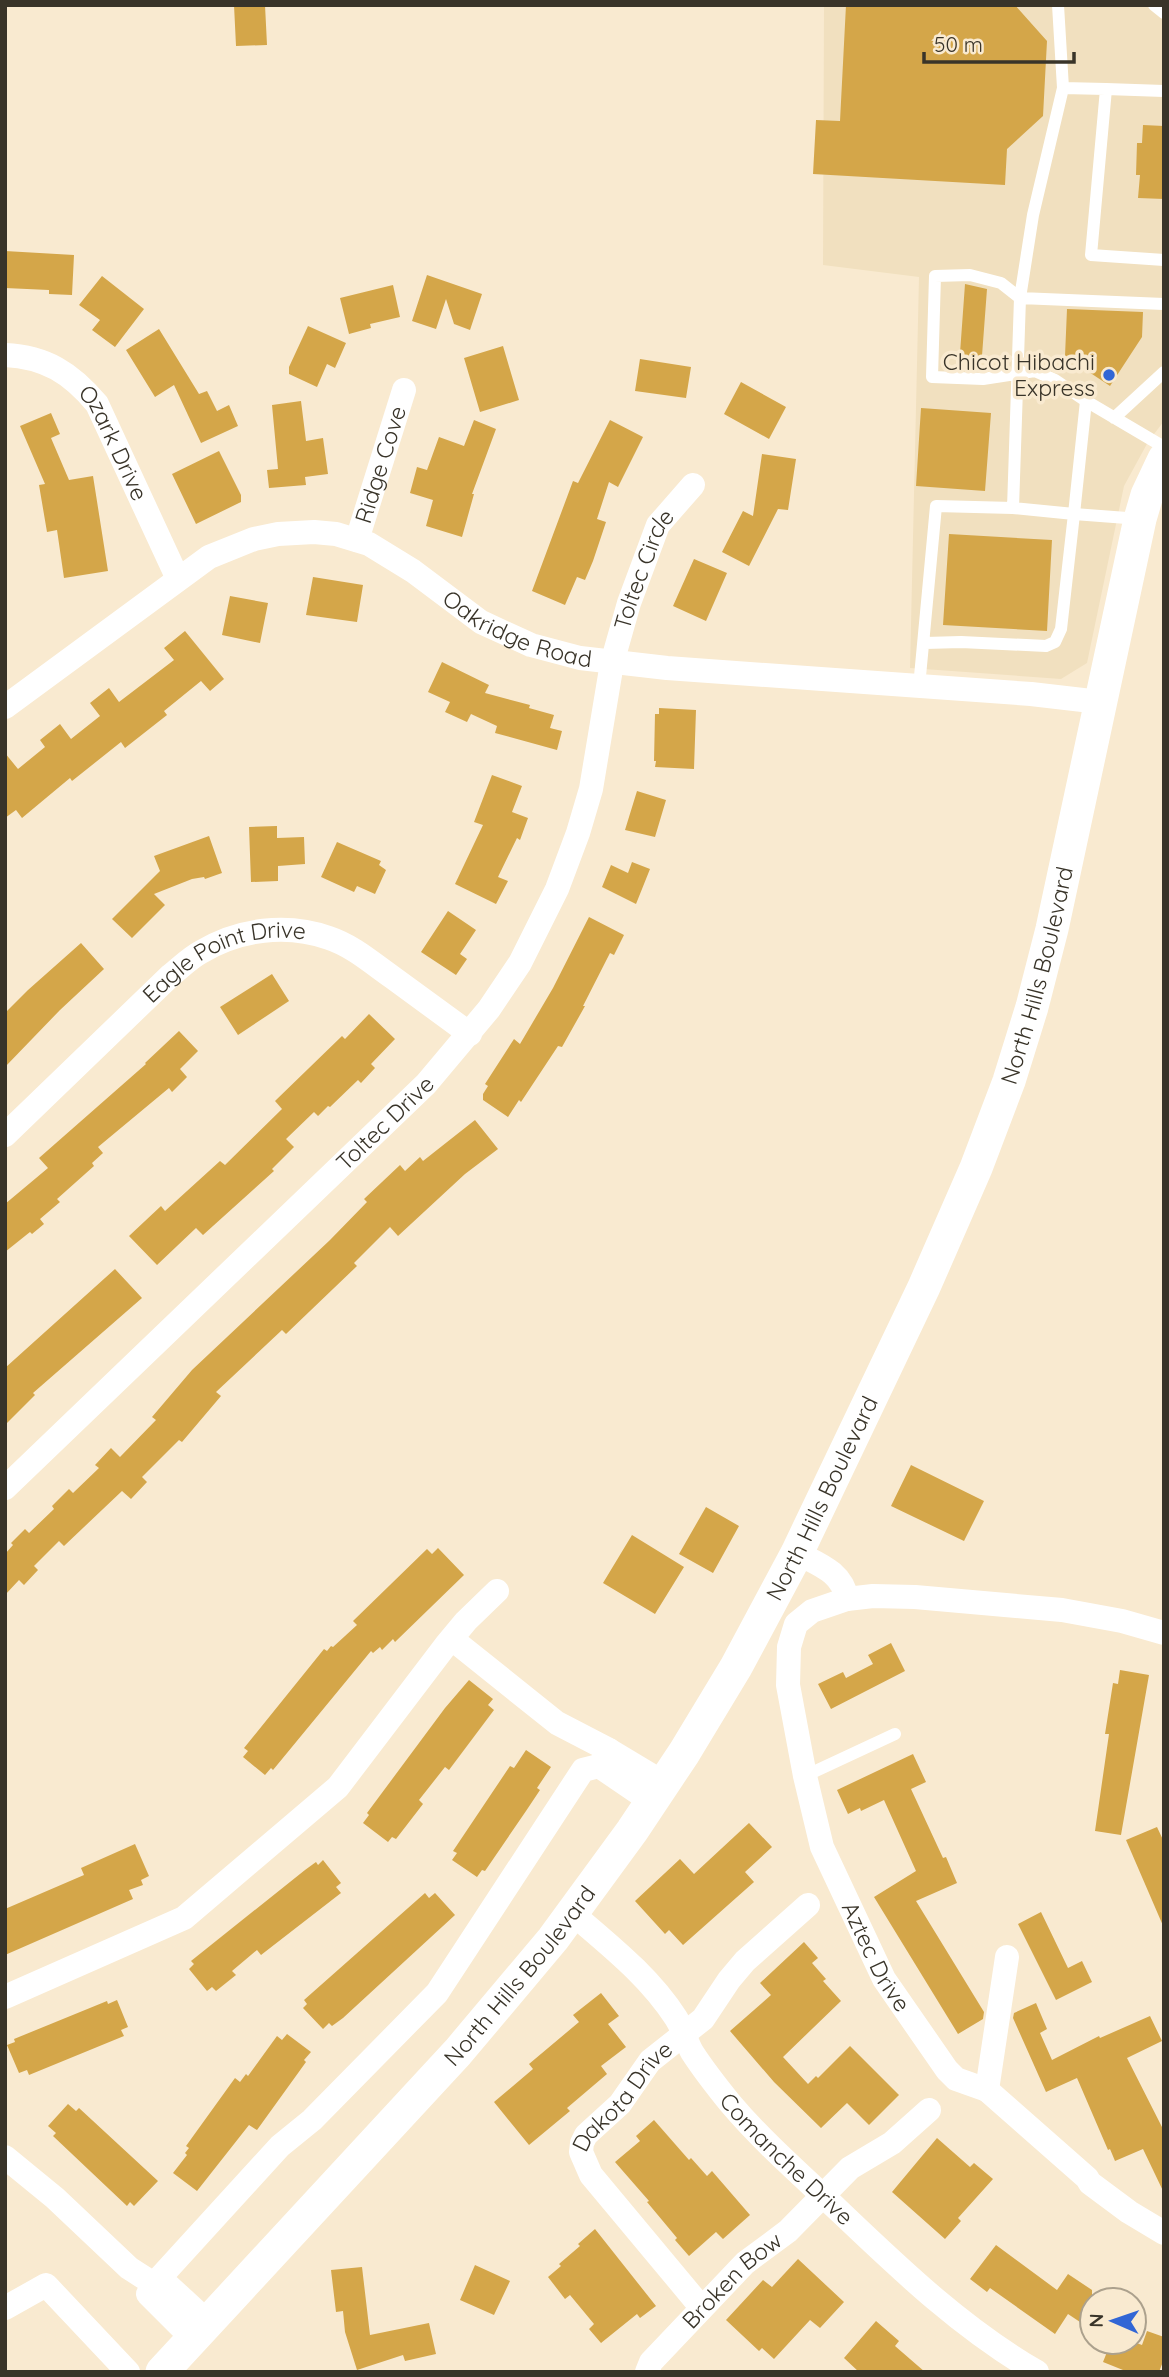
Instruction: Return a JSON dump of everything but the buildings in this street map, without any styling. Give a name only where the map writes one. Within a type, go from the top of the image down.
[{"type":"street","name":"Ozark Drive","points":[[5,355],[36,360],[58,369],[80,384],[97,404],[178,579]]},
{"type":"street","name":"Ridge Cove","points":[[357,540],[404,390]]},
{"type":"street","name":"North Hills Boulevard","points":[[162,2372],[458,2052],[572,1913],[658,1792],[736,1667],[797,1553],[924,1287],[976,1168],[1009,1081],[1052,929],[1140,519],[1147,495],[1164,459]]},
{"type":"street","name":"Toltec Circle","points":[[612,663],[651,541],[665,516],[693,485]]},
{"type":"street","name":"Oakridge Road","points":[[5,708],[209,557],[254,539],[278,534],[314,532],[357,540],[397,560],[481,622],[531,645],[580,658],[612,663],[1031,694],[1100,702]]},
{"type":"street","name":"Toltec Drive","points":[[5,1488],[426,1084],[489,1009],[520,963],[557,889],[578,833],[591,789],[612,663]]},
{"type":"street","name":"Eagle Point Drive","points":[[5,1135],[171,975],[199,953],[248,933],[278,929],[303,931],[330,938],[354,949],[470,1034]]},
{"type":"street","points":[[797,1553],[833,1572],[841,1580],[847,1599]]},
{"type":"street","points":[[5,1997],[184,1917],[338,1787],[466,1621],[497,1591]]},
{"type":"street","name":"Aztec Drive","points":[[1164,1633],[1062,1609],[873,1596],[824,1605],[803,1616],[796,1624],[789,1647],[789,1685],[805,1776],[822,1847],[884,1979],[956,2079],[987,2090],[1090,2183],[1129,2213],[1164,2233]]},
{"type":"street","points":[[452,1639],[604,1758],[658,1792]]},
{"type":"street","points":[[154,2285],[280,2146],[312,2120],[437,1993],[583,1770],[604,1758]]},
{"type":"street","name":"Dakota Drive","points":[[701,2306],[591,2175],[581,2152],[586,2135],[620,2104],[650,2062],[703,2019],[745,1961],[808,1905]]},
{"type":"street","name":"Comanche Drive","points":[[572,1913],[630,1962],[646,1980],[677,2019],[692,2051],[731,2104],[767,2143],[906,2274],[955,2316],[1034,2371]]},
{"type":"street","points":[[987,2090],[1007,1957]]},
{"type":"street","name":"Broken Bow","points":[[646,2371],[701,2306],[745,2263],[788,2231],[850,2168],[892,2143],[929,2110]]},
{"type":"street","points":[[5,2157],[55,2198],[128,2269],[154,2285],[200,2330]]},
{"type":"street","points":[[5,2308],[46,2285],[128,2372]]},
{"type":"lane","points":[[1013,508],[1020,298],[1033,215],[1063,88],[1058,5]]},
{"type":"lane","points":[[1154,5],[1164,13]]},
{"type":"lane","points":[[1063,88],[1164,91]]},
{"type":"lane","points":[[1106,89],[1091,255],[1164,260]]},
{"type":"lane","points":[[1164,304],[1020,298],[1001,283],[970,275],[935,276],[932,377],[983,379],[1035,372],[1055,380],[1164,447]]},
{"type":"lane","points":[[1115,418],[1164,372]]},
{"type":"lane","points":[[925,643],[1046,646],[1055,642],[1061,629],[1087,401]]},
{"type":"lane","points":[[919,687],[936,506],[1013,508],[1140,519]]},
{"type":"lane","points":[[805,1776],[895,1734]]},
{"type":"shaded area","points":[[824,5],[1164,5],[1164,421],[1148,442],[1124,486],[1087,663],[1061,679],[910,668],[919,277],[823,265]]},
{"type":"place","name":"Chicot Hibachi Express","points":[[1109,375]]}]
